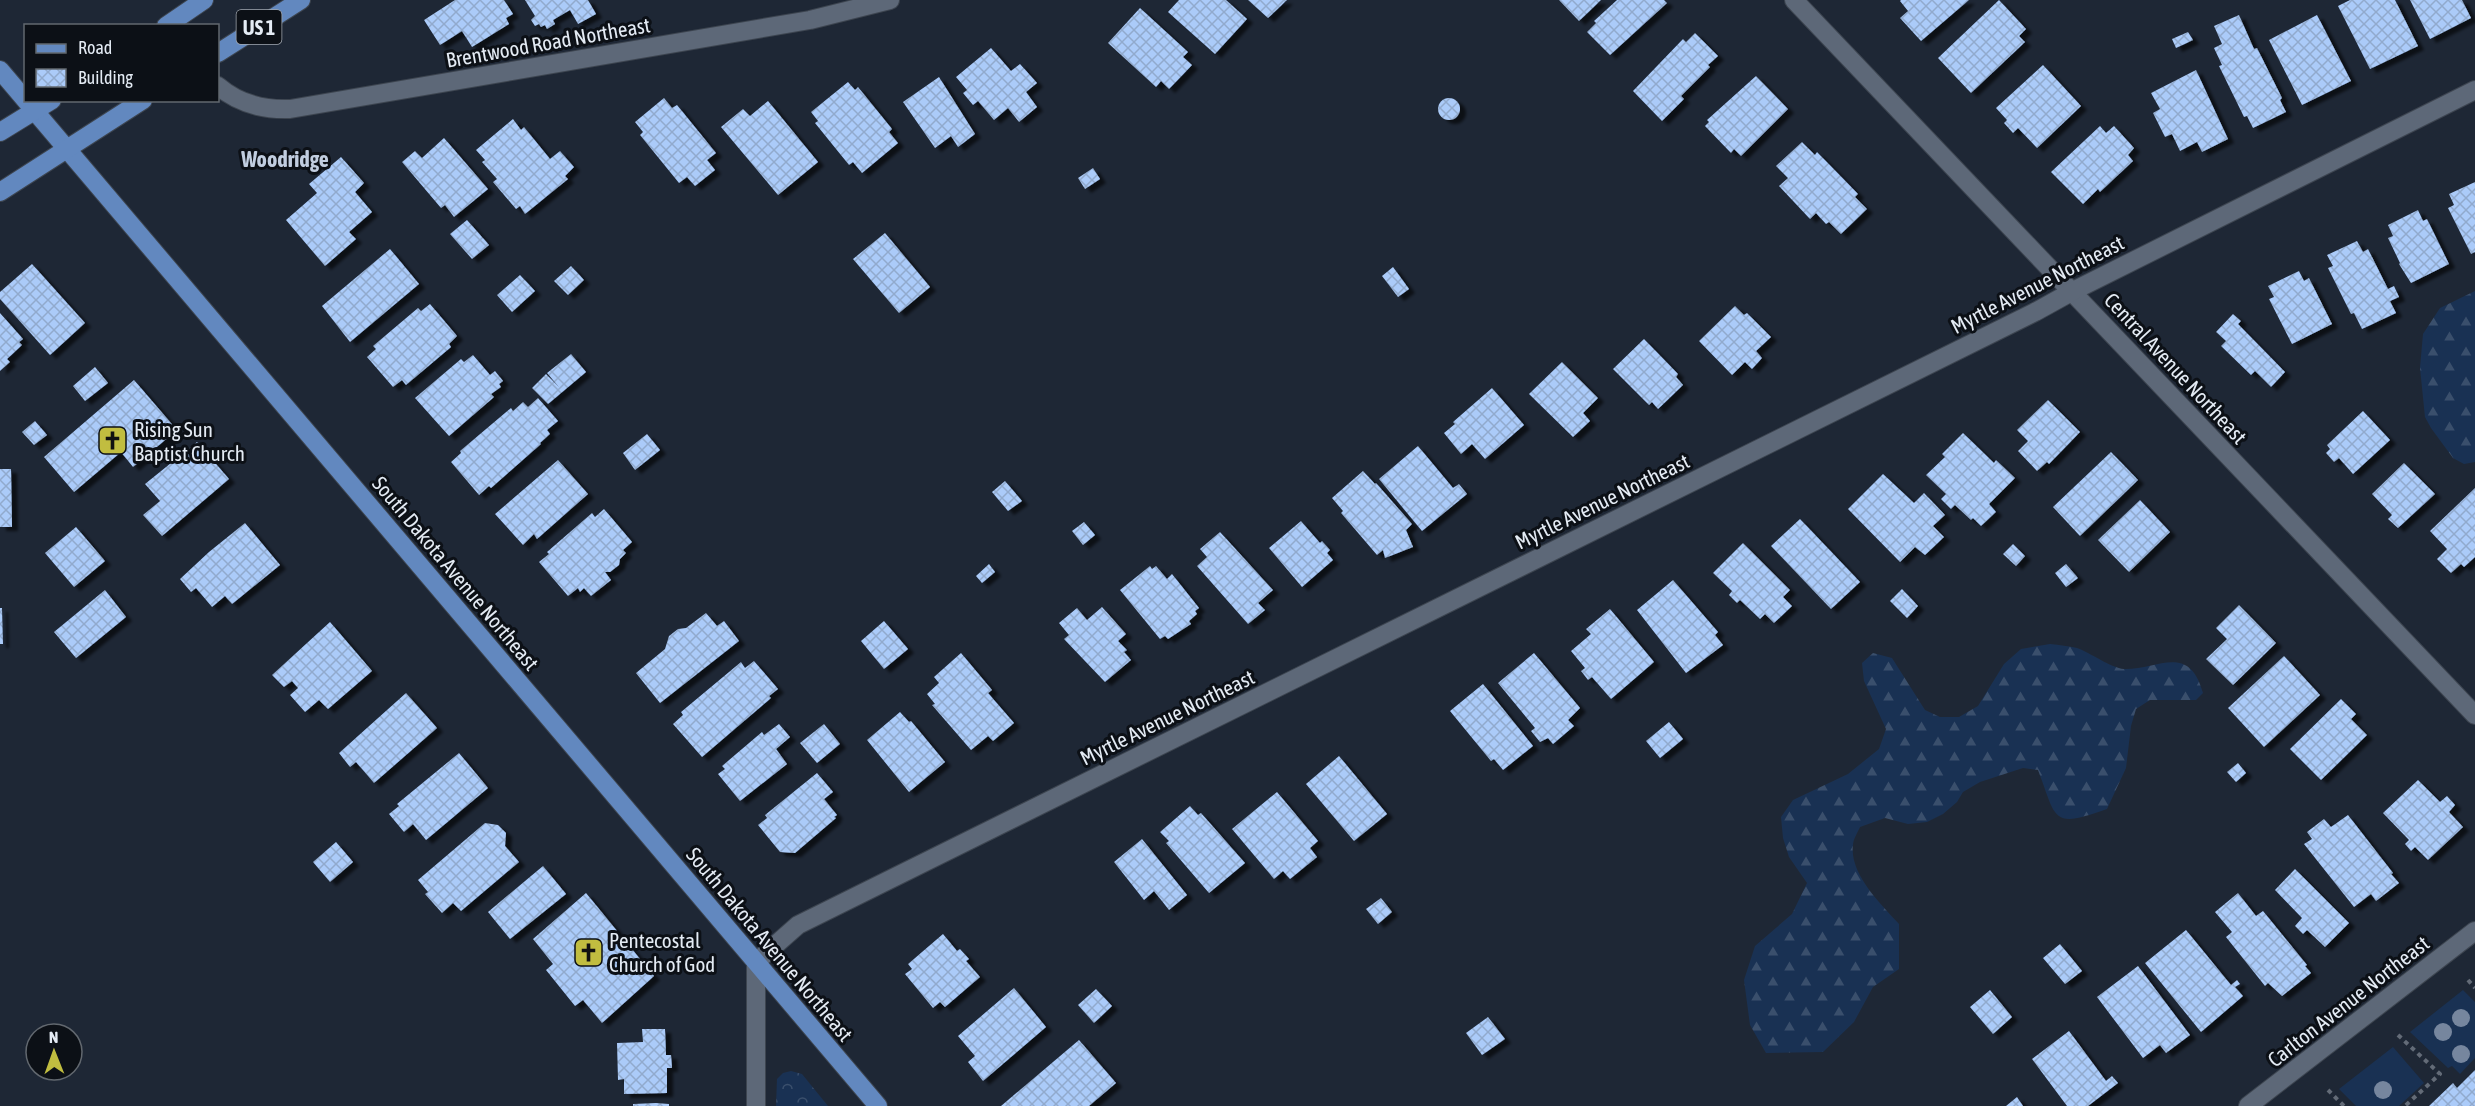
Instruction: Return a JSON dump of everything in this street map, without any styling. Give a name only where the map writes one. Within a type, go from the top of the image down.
[{"type":"main road","points":[[169,24],[204,0]]},
{"type":"main road","name":"US 1","points":[[219,53],[301,0]]},
{"type":"main road","name":"South Dakota Avenue Northeast","points":[[0,70],[24,99]]},
{"type":"main road","name":"South Dakota Avenue Northeast","points":[[27,102],[878,1106]]},
{"type":"main road","points":[[0,132],[49,102]]},
{"type":"main road","points":[[0,192],[140,102]]},
{"type":"street","name":"Brentwood Road Northeast","points":[[219,87],[248,104],[262,108],[290,109],[810,20],[890,0]]},
{"type":"street","name":"Central Avenue Northeast","points":[[1794,0],[2475,715]]},
{"type":"street","name":"Myrtle Avenue Northeast","points":[[756,962],[798,925],[2035,312],[2475,90]]},
{"type":"street","name":"Carlton Avenue Northeast","points":[[2248,1106],[2475,931]]},
{"type":"street","points":[[756,962],[756,1106]]},
{"type":"path","points":[[2468,980],[2475,988]]},
{"type":"path","points":[[2398,1035],[2440,1074],[2405,1106]]},
{"type":"path","points":[[2328,1090],[2344,1106]]},
{"type":"green space","points":[[2475,291],[2475,462],[2464,464],[2453,458],[2425,417],[2420,368],[2423,334],[2440,308]]},
{"type":"green space","points":[[2050,644],[2077,648],[2124,669],[2171,662],[2181,663],[2197,677],[2203,693],[2196,700],[2150,700],[2136,709],[2131,726],[2126,768],[2107,809],[2075,818],[2066,819],[2059,816],[2053,810],[2038,770],[2023,768],[1980,782],[1963,792],[1957,802],[1943,814],[1927,822],[1908,824],[1885,818],[1860,827],[1853,843],[1856,867],[1868,888],[1899,924],[1899,969],[1873,987],[1854,1022],[1823,1052],[1766,1053],[1750,1025],[1744,980],[1755,946],[1792,914],[1807,883],[1789,857],[1783,838],[1781,817],[1793,800],[1848,774],[1879,749],[1886,729],[1864,681],[1862,663],[1873,653],[1892,658],[1925,710],[1940,717],[1959,717],[1978,706],[2004,664],[2021,649]]},
{"type":"green space","points":[[2463,990],[2475,1002],[2475,1058],[2460,1074],[2452,1066],[2448,1068],[2410,1032]]},
{"type":"green space","points":[[2393,1047],[2424,1083],[2399,1106],[2356,1106],[2339,1089]]},
{"type":"green space","points":[[791,1071],[802,1074],[828,1106],[776,1106],[777,1079],[783,1073]]},
{"type":"building","points":[[455,0],[504,0],[513,14],[506,18],[509,24],[472,47],[462,31],[440,45],[424,20]]},
{"type":"building","points":[[525,0],[588,0],[596,14],[578,24],[570,10],[553,20],[555,24],[547,29],[545,25],[535,26],[531,20],[535,16]]},
{"type":"building","points":[[1179,0],[1226,0],[1247,19],[1215,54],[1168,12]]},
{"type":"building","points":[[1248,0],[1287,0],[1268,18]]},
{"type":"building","points":[[1559,0],[1601,0],[1579,21]]},
{"type":"building","points":[[1617,0],[1664,0],[1667,3],[1610,55],[1587,32],[1596,23],[1594,21]]},
{"type":"building","points":[[1901,0],[1969,0],[1921,41],[1900,18],[1908,11]]},
{"type":"building","points":[[1999,0],[2026,29],[2019,36],[2025,42],[1971,93],[1938,58]]},
{"type":"building","points":[[2350,0],[2395,0],[2418,46],[2370,69],[2338,6]]},
{"type":"building","points":[[2410,0],[2462,0],[2471,18],[2430,39]]},
{"type":"building","points":[[1140,8],[1188,52],[1183,57],[1192,65],[1169,89],[1161,81],[1156,87],[1108,43]]},
{"type":"building","points":[[2239,15],[2254,49],[2257,48],[2282,98],[2280,100],[2286,112],[2253,128],[2247,116],[2244,117],[2219,66],[2222,65],[2214,48],[2222,44],[2214,26]]},
{"type":"building","points":[[2317,15],[2351,81],[2302,105],[2269,40]]},
{"type":"building","points":[[2188,32],[2193,40],[2176,48],[2172,39]]},
{"type":"building","points":[[1695,33],[1718,56],[1681,96],[1684,99],[1662,121],[1633,91],[1683,39],[1686,42]]},
{"type":"building","points":[[991,48],[1011,71],[1020,64],[1037,83],[1026,92],[1037,107],[1019,122],[1008,108],[994,120],[978,101],[973,105],[963,93],[967,90],[956,77]]},
{"type":"building","points":[[2043,65],[2081,106],[2037,148],[2018,128],[2013,133],[2004,123],[2007,120],[1996,108]]},
{"type":"building","points":[[2196,70],[2228,139],[2202,152],[2197,142],[2180,151],[2172,134],[2165,137],[2153,113],[2160,109],[2151,93]]},
{"type":"building","points":[[1756,76],[1788,109],[1741,156],[1734,149],[1731,153],[1705,126],[1709,122],[1707,120]]},
{"type":"building","points":[[939,77],[975,134],[958,147],[951,136],[935,148],[903,102]]},
{"type":"building","points":[[848,82],[855,90],[858,87],[892,129],[889,132],[898,143],[862,173],[853,162],[849,165],[815,123],[818,121],[811,112]]},
{"type":"building","points":[[664,98],[672,108],[677,105],[716,153],[707,160],[715,170],[695,186],[687,177],[679,183],[640,135],[643,132],[635,122]]},
{"type":"building","points":[[1449,98],[1457,101],[1460,109],[1457,117],[1449,120],[1441,117],[1438,109],[1441,101]]},
{"type":"building","points":[[768,101],[818,162],[778,195],[721,127],[743,109],[750,116]]},
{"type":"building","points":[[513,119],[521,130],[524,127],[550,159],[560,151],[574,167],[565,176],[568,179],[525,214],[520,206],[516,209],[493,182],[497,179],[482,162],[485,160],[476,150]]},
{"type":"building","points":[[2100,126],[2106,133],[2114,126],[2134,148],[2128,155],[2133,161],[2100,192],[2098,189],[2083,204],[2051,172]]},
{"type":"building","points":[[444,138],[488,189],[454,217],[445,205],[441,208],[402,162],[415,151],[422,158]]},
{"type":"building","points":[[1802,142],[1815,155],[1817,152],[1858,194],[1855,197],[1867,209],[1841,234],[1829,222],[1826,224],[1816,213],[1810,219],[1779,186],[1788,178],[1776,166]]},
{"type":"building","points":[[341,157],[364,183],[355,192],[372,212],[349,232],[356,239],[325,266],[286,220],[317,193],[309,184]]},
{"type":"building","points":[[1093,168],[1100,179],[1085,189],[1078,178]]},
{"type":"building","points":[[2475,182],[2475,252],[2471,254],[2448,208],[2454,205],[2449,194]]},
{"type":"building","points":[[2418,210],[2423,221],[2427,219],[2449,264],[2411,283],[2399,264],[2388,238],[2393,236],[2388,225]]},
{"type":"building","points":[[467,220],[489,245],[472,259],[450,234]]},
{"type":"building","points":[[885,233],[930,287],[899,313],[853,259]]},
{"type":"building","points":[[2357,241],[2363,252],[2368,249],[2388,289],[2394,286],[2399,297],[2390,301],[2396,313],[2362,329],[2354,313],[2351,314],[2328,268],[2333,266],[2327,255]]},
{"type":"building","points":[[390,249],[419,284],[350,342],[322,306]]},
{"type":"building","points":[[32,264],[85,323],[50,355],[0,299],[0,292]]},
{"type":"building","points":[[571,266],[584,280],[568,295],[554,281]]},
{"type":"building","points":[[1393,267],[1409,289],[1398,297],[1382,276]]},
{"type":"building","points":[[2299,271],[2304,281],[2309,278],[2332,324],[2292,344],[2269,299],[2274,297],[2268,286]]},
{"type":"building","points":[[520,275],[535,291],[512,312],[497,295]]},
{"type":"building","points":[[430,304],[457,336],[449,344],[451,347],[406,385],[402,380],[393,387],[367,357],[376,349],[373,346],[418,308],[421,311]]},
{"type":"building","points":[[1735,306],[1744,315],[1747,313],[1771,337],[1756,351],[1762,358],[1752,369],[1745,362],[1732,375],[1699,341]]},
{"type":"building","points":[[0,313],[23,339],[19,342],[22,345],[7,359],[10,362],[0,371]]},
{"type":"building","points":[[2233,314],[2241,321],[2238,324],[2285,372],[2271,387],[2255,371],[2251,375],[2221,346],[2226,341],[2216,332]]},
{"type":"building","points":[[1644,339],[1678,374],[1676,377],[1683,385],[1658,409],[1652,402],[1649,405],[1613,369]]},
{"type":"building","points":[[571,354],[586,372],[548,404],[532,388],[546,374],[559,387],[547,373]]},
{"type":"building","points":[[473,355],[490,375],[495,371],[503,381],[499,384],[501,387],[491,394],[494,397],[449,436],[415,398],[461,359],[464,362]]},
{"type":"building","points":[[1562,362],[1598,398],[1583,413],[1590,421],[1573,437],[1529,394]]},
{"type":"building","points":[[95,367],[108,383],[85,401],[73,386]]},
{"type":"building","name":"Rising Sun Baptist Church","points":[[134,380],[177,430],[133,467],[121,452],[74,492],[44,457]]},
{"type":"building","points":[[1492,388],[1524,425],[1485,459],[1472,444],[1461,454],[1444,433],[1455,424],[1453,422]]},
{"type":"building","points":[[538,398],[558,421],[547,430],[550,434],[541,444],[491,488],[489,486],[479,495],[451,462],[461,453],[460,451],[511,408],[513,411],[523,402],[528,407]]},
{"type":"building","points":[[2048,400],[2080,432],[2049,464],[2047,462],[2037,471],[2018,451],[2028,441],[2017,430]]},
{"type":"building","points":[[2363,411],[2390,440],[2353,474],[2339,458],[2334,462],[2326,453],[2330,449],[2327,445]]},
{"type":"building","points":[[35,421],[47,435],[34,445],[22,432]]},
{"type":"building","points":[[1963,433],[1994,463],[1996,460],[2015,478],[1989,504],[1996,512],[1981,526],[1955,505],[1951,509],[1941,499],[1946,494],[1926,475],[1945,457],[1942,454]]},
{"type":"building","points":[[647,434],[660,450],[635,470],[623,453]]},
{"type":"building","points":[[197,442],[229,479],[162,536],[143,515],[160,501],[145,484]]},
{"type":"building","points":[[1418,446],[1453,488],[1459,484],[1467,494],[1422,531],[1379,479]]},
{"type":"building","points":[[2111,452],[2138,480],[2080,536],[2053,507]]},
{"type":"building","points":[[558,460],[588,494],[537,539],[534,534],[523,545],[495,514]]},
{"type":"building","points":[[2404,463],[2435,494],[2398,528],[2388,519],[2392,515],[2372,494]]},
{"type":"building","points":[[0,469],[11,469],[12,527],[0,527]]},
{"type":"building","points":[[1363,471],[1412,524],[1406,530],[1413,547],[1385,558],[1383,550],[1377,555],[1341,513],[1343,511],[1332,498]]},
{"type":"building","points":[[1883,474],[1914,503],[1924,493],[1945,515],[1933,526],[1944,537],[1925,555],[1915,547],[1900,562],[1848,509]]},
{"type":"building","points":[[1005,481],[1022,501],[1008,511],[992,492]]},
{"type":"building","points":[[2475,488],[2475,557],[2464,567],[2461,564],[2451,573],[2437,559],[2447,549],[2430,531]]},
{"type":"building","points":[[2140,500],[2170,532],[2129,572],[2098,540]]},
{"type":"building","points":[[604,509],[632,542],[623,550],[626,553],[620,559],[619,565],[610,572],[605,572],[611,580],[591,596],[584,588],[580,592],[578,588],[568,596],[539,562],[549,554],[547,552],[592,513],[595,517]]},
{"type":"building","points":[[1800,519],[1860,582],[1831,609],[1771,546]]},
{"type":"building","points":[[1301,521],[1320,543],[1322,541],[1330,550],[1327,553],[1333,560],[1302,587],[1269,548]]},
{"type":"building","points":[[1084,522],[1095,535],[1083,545],[1072,531]]},
{"type":"building","points":[[245,523],[280,565],[232,604],[225,596],[212,607],[196,588],[191,592],[180,579]]},
{"type":"building","points":[[76,527],[105,561],[74,587],[45,553]]},
{"type":"building","points":[[1220,532],[1273,590],[1258,603],[1265,610],[1248,624],[1197,566],[1207,557],[1200,549]]},
{"type":"building","points":[[1743,543],[1790,590],[1783,597],[1792,606],[1774,623],[1765,614],[1760,619],[1740,600],[1737,603],[1729,595],[1732,591],[1713,573]]},
{"type":"building","points":[[2013,544],[2025,556],[2016,566],[2003,554]]},
{"type":"building","points":[[989,564],[995,572],[982,583],[976,576]]},
{"type":"building","points":[[2066,564],[2078,578],[2066,587],[2055,573]]},
{"type":"building","points":[[1150,566],[1152,569],[1156,566],[1167,579],[1172,574],[1199,608],[1195,611],[1197,614],[1189,621],[1191,624],[1168,639],[1165,636],[1160,639],[1120,590]]},
{"type":"building","points":[[1673,580],[1718,632],[1715,635],[1723,645],[1686,673],[1637,610]]},
{"type":"building","points":[[1902,589],[1918,606],[1907,618],[1890,601]]},
{"type":"building","points":[[105,590],[126,617],[76,658],[54,632]]},
{"type":"building","points":[[2239,605],[2276,643],[2233,685],[2206,659],[2227,639],[2216,628]]},
{"type":"building","points":[[1102,607],[1126,634],[1118,641],[1127,650],[1124,652],[1131,660],[1105,682],[1064,639],[1069,635],[1059,623],[1077,608],[1087,620]]},
{"type":"building","points":[[0,608],[2,608],[3,644],[0,644]]},
{"type":"building","points":[[1610,609],[1654,662],[1611,699],[1592,677],[1588,680],[1581,671],[1585,668],[1571,651],[1591,634],[1586,629]]},
{"type":"building","points":[[706,613],[717,626],[724,621],[739,641],[660,703],[636,673],[665,649],[669,636],[678,629],[686,628]]},
{"type":"building","points":[[884,621],[908,649],[884,669],[861,641]]},
{"type":"building","points":[[330,622],[372,671],[328,709],[319,700],[305,712],[290,695],[298,688],[292,681],[284,687],[272,675]]},
{"type":"building","points":[[961,653],[992,690],[988,693],[1014,723],[993,741],[988,736],[971,750],[932,705],[935,704],[927,694],[939,683],[934,677]]},
{"type":"building","points":[[1534,653],[1580,708],[1568,720],[1574,726],[1553,744],[1548,738],[1540,742],[1531,731],[1535,728],[1498,683]]},
{"type":"building","points":[[2284,656],[2320,695],[2264,747],[2228,708]]},
{"type":"building","points":[[754,661],[778,689],[769,696],[771,698],[702,757],[673,724],[683,715],[681,712],[741,662],[745,668]]},
{"type":"building","points":[[1483,684],[1533,746],[1503,770],[1494,759],[1491,761],[1450,711]]},
{"type":"building","points":[[406,693],[437,728],[374,783],[356,762],[350,767],[339,753]]},
{"type":"building","points":[[2341,699],[2356,714],[2351,719],[2367,735],[2321,780],[2290,749]]},
{"type":"building","points":[[900,712],[909,722],[911,721],[945,762],[909,792],[867,740]]},
{"type":"building","points":[[1669,722],[1683,739],[1660,758],[1646,741]]},
{"type":"building","points":[[779,724],[790,737],[776,749],[787,764],[740,801],[718,774],[725,769],[722,766],[762,732],[764,735]]},
{"type":"building","points":[[824,724],[840,744],[817,763],[800,743]]},
{"type":"building","points":[[459,753],[488,788],[426,840],[413,824],[404,832],[389,814],[399,806],[397,804]]},
{"type":"building","points":[[1339,756],[1387,814],[1354,841],[1306,784]]},
{"type":"building","points":[[2238,763],[2246,773],[2236,782],[2227,772]]},
{"type":"building","points":[[817,773],[833,792],[824,799],[837,815],[834,817],[836,818],[795,853],[780,852],[758,825],[767,818],[765,815]]},
{"type":"building","points":[[2418,780],[2440,802],[2447,796],[2455,805],[2449,812],[2463,827],[2428,860],[2415,847],[2411,851],[2405,844],[2409,840],[2383,813]]},
{"type":"building","points":[[1277,792],[1318,841],[1310,848],[1317,857],[1290,879],[1283,871],[1274,879],[1232,829]]},
{"type":"building","points":[[1190,806],[1198,815],[1201,813],[1245,863],[1209,893],[1166,843],[1169,841],[1160,832]]},
{"type":"building","points":[[2348,815],[2399,883],[2376,901],[2371,894],[2354,907],[2304,844],[2312,839],[2307,832],[2324,819],[2331,827]]},
{"type":"building","points":[[485,823],[498,825],[506,833],[505,846],[519,862],[461,911],[453,903],[442,913],[425,894],[428,892],[418,880]]},
{"type":"building","points":[[1142,839],[1187,895],[1169,910],[1154,891],[1144,900],[1114,862]]},
{"type":"building","points":[[336,842],[353,862],[330,882],[313,862]]},
{"type":"building","points":[[543,866],[566,894],[510,939],[488,912]]},
{"type":"building","points":[[2295,869],[2349,923],[2325,947],[2307,930],[2303,934],[2295,926],[2302,918],[2275,890]]},
{"type":"building","name":"Pentecostal Church of God","points":[[586,893],[654,976],[602,1023],[583,1000],[575,1006],[546,970],[553,964],[533,939]]},
{"type":"building","points":[[2238,893],[2256,916],[2263,911],[2311,973],[2282,996],[2268,983],[2265,986],[2226,937],[2232,932],[2215,912]]},
{"type":"building","points":[[1381,898],[1392,912],[1378,924],[1366,909]]},
{"type":"building","points":[[2186,930],[2231,985],[2237,980],[2240,984],[2235,987],[2243,996],[2201,1032],[2145,963]]},
{"type":"building","points":[[943,934],[957,951],[960,949],[969,959],[966,961],[980,977],[945,1007],[940,1002],[933,1008],[905,974],[912,969],[908,964]]},
{"type":"building","points":[[2060,944],[2082,971],[2065,984],[2043,958]]},
{"type":"building","points":[[2138,966],[2190,1035],[2166,1053],[2160,1045],[2143,1058],[2097,997]]},
{"type":"building","points":[[1014,988],[1046,1027],[983,1081],[968,1062],[975,1056],[958,1036]]},
{"type":"building","points":[[1096,989],[1112,1006],[1094,1023],[1078,1005]]},
{"type":"building","points":[[1990,990],[2012,1017],[1993,1034],[1970,1007]]},
{"type":"building","points":[[1488,1017],[1505,1039],[1482,1055],[1466,1033]]},
{"type":"building","points":[[642,1029],[665,1029],[666,1055],[671,1055],[672,1068],[667,1068],[667,1093],[624,1094],[624,1079],[618,1080],[617,1043],[643,1042]]},
{"type":"building","points":[[2069,1031],[2106,1081],[2112,1076],[2118,1083],[2088,1106],[2067,1106],[2032,1059]]},
{"type":"building","points":[[1079,1040],[1116,1083],[1089,1106],[1001,1106]]},
{"type":"building","points":[[2475,1070],[2475,1106],[2429,1106],[2453,1083],[2457,1088]]},
{"type":"building","points":[[2017,1097],[2023,1106],[2006,1106]]},
{"type":"building","points":[[633,1104],[669,1104],[669,1106],[633,1106]]},
{"type":"place","name":"Rising Sun Baptist Church","points":[[113,441]]},
{"type":"place","name":"Pentecostal Church of God","points":[[588,952]]},
{"type":"district","name":"Woodridge","points":[[285,159]]}]
